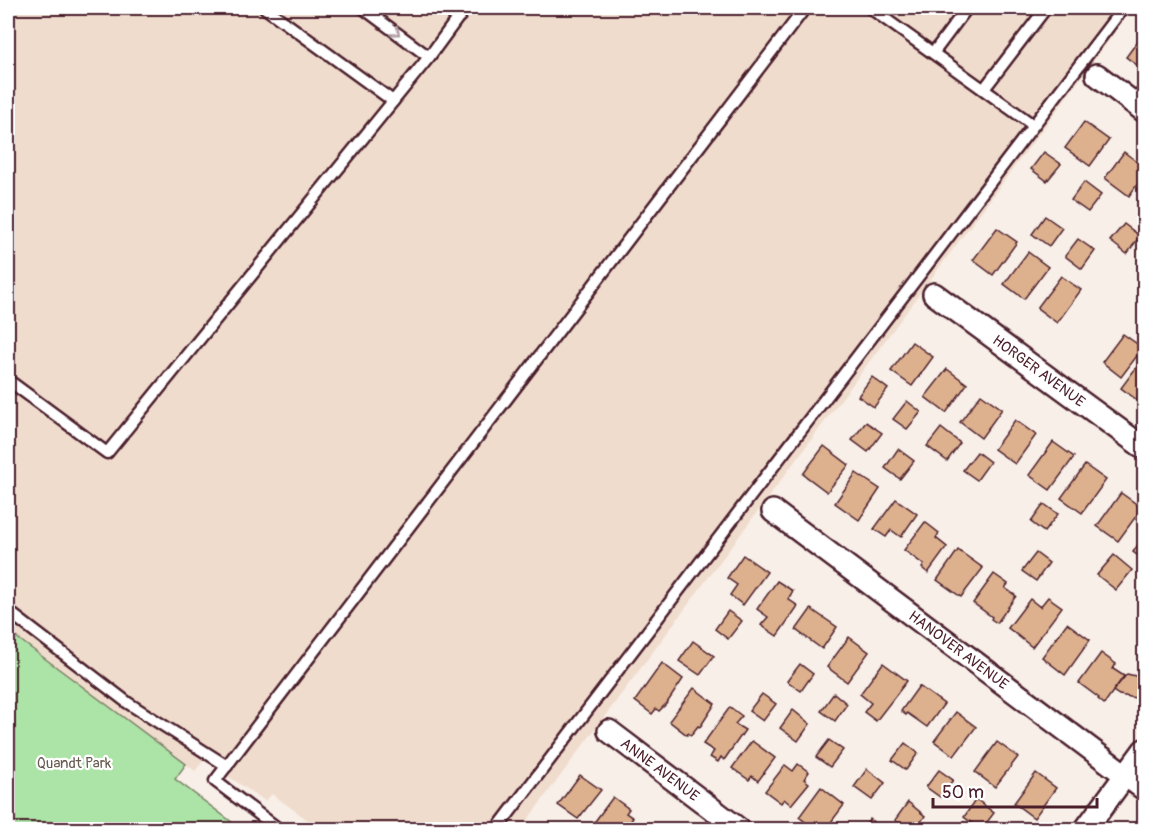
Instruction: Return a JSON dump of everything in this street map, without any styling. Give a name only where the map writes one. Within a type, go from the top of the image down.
[{"type":"street","points":[[1097,75],[1144,111]]},
{"type":"street","name":"HORGER AVENUE","points":[[934,294],[1144,448]]},
{"type":"street","name":"HANOVER AVENUE","points":[[773,511],[1144,789]]},
{"type":"street","name":"ANNE AVENUE","points":[[609,731],[740,830]]},
{"type":"street","points":[[1085,830],[1144,750]]},
{"type":"lane","points":[[265,8],[393,101]]},
{"type":"lane","points":[[363,8],[429,57]]},
{"type":"lane","points":[[8,380],[108,453],[463,12],[449,8]]},
{"type":"lane","points":[[280,830],[215,782],[805,8]]},
{"type":"lane","points":[[934,52],[967,8]]},
{"type":"lane","points":[[984,88],[1046,8]]},
{"type":"lane","points":[[496,830],[1123,8]]},
{"type":"lane","points":[[876,9],[1033,125]]},
{"type":"lane","points":[[8,611],[128,704],[226,766]]},
{"type":"shaded area","points":[[8,8],[1133,8],[520,830],[320,829],[272,794],[265,801],[204,760],[195,771],[8,631]]},
{"type":"green space","name":"Quandt Park","points":[[8,631],[186,764],[175,779],[241,829],[8,829]]},
{"type":"building","points":[[1140,38],[1144,42],[1144,70],[1126,57]]},
{"type":"building","points":[[1084,122],[1109,140],[1090,166],[1065,148]]},
{"type":"building","points":[[1044,152],[1061,164],[1047,181],[1031,169]]},
{"type":"building","points":[[1124,152],[1144,167],[1144,175],[1129,196],[1105,178]]},
{"type":"building","points":[[1084,182],[1101,195],[1088,212],[1071,200]]},
{"type":"building","points":[[1045,216],[1062,228],[1049,246],[1032,234]]},
{"type":"building","points":[[1124,224],[1140,236],[1127,254],[1110,241]]},
{"type":"building","points":[[997,228],[1017,242],[993,275],[973,260]]},
{"type":"building","points":[[1078,239],[1095,251],[1082,269],[1065,256]]},
{"type":"building","points":[[1028,252],[1048,267],[1024,299],[1004,284]]},
{"type":"building","points":[[1061,276],[1081,290],[1057,323],[1037,308]]},
{"type":"building","points":[[1123,334],[1143,348],[1121,377],[1102,362]]},
{"type":"building","points":[[912,342],[933,357],[912,386],[891,371]]},
{"type":"building","points":[[1144,357],[1144,399],[1141,403],[1121,388]]},
{"type":"building","points":[[947,369],[967,384],[946,413],[925,397]]},
{"type":"building","points":[[872,377],[888,389],[874,407],[858,396]]},
{"type":"building","points":[[981,394],[1002,409],[981,438],[960,422]]},
{"type":"building","points":[[907,401],[921,412],[907,429],[893,419]]},
{"type":"building","points":[[1015,420],[1036,435],[1015,464],[994,449]]},
{"type":"building","points":[[866,422],[882,433],[868,452],[852,440]]},
{"type":"building","points":[[941,428],[960,443],[947,461],[927,446]]},
{"type":"building","points":[[1053,442],[1074,457],[1050,490],[1029,475]]},
{"type":"building","points":[[824,446],[849,465],[827,492],[803,474]]},
{"type":"building","points":[[898,449],[914,461],[900,479],[885,468]]},
{"type":"building","points":[[977,452],[990,462],[977,480],[963,470]]},
{"type":"building","points":[[1085,465],[1106,480],[1082,513],[1061,498]]},
{"type":"building","points":[[856,473],[880,489],[859,520],[835,503]]},
{"type":"building","points":[[1121,493],[1142,508],[1118,541],[1097,526]]},
{"type":"building","points":[[896,499],[917,514],[901,537],[891,530],[886,537],[874,529]]},
{"type":"building","points":[[1044,504],[1058,514],[1044,532],[1031,522]]},
{"type":"building","points":[[925,522],[939,533],[936,538],[947,547],[928,573],[922,568],[924,565],[904,550]]},
{"type":"building","points":[[1144,536],[1144,560],[1133,552]]},
{"type":"building","points":[[958,550],[983,568],[961,597],[937,580]]},
{"type":"building","points":[[1036,553],[1049,563],[1036,581],[1022,571]]},
{"type":"building","points":[[743,555],[767,572],[743,605],[730,595],[737,585],[727,578]]},
{"type":"building","points":[[1114,555],[1132,570],[1116,590],[1097,575]]},
{"type":"building","points":[[994,574],[1008,584],[1005,588],[1016,596],[997,623],[973,603]]},
{"type":"building","points":[[777,581],[793,591],[788,599],[798,606],[777,636],[761,625],[768,617],[757,609]]},
{"type":"building","points":[[1048,597],[1062,607],[1032,647],[1008,628],[1030,599],[1040,607]]},
{"type":"building","points":[[811,609],[837,627],[822,649],[796,630]]},
{"type":"building","points":[[728,611],[742,621],[728,639],[715,629]]},
{"type":"building","points":[[1067,623],[1090,640],[1065,675],[1042,657]]},
{"type":"building","points":[[849,637],[869,652],[847,682],[827,667]]},
{"type":"building","points":[[693,641],[714,656],[700,675],[679,661]]},
{"type":"building","points":[[1101,653],[1116,664],[1113,669],[1124,676],[1104,704],[1079,683]]},
{"type":"building","points":[[662,663],[683,679],[667,703],[652,714],[635,701]]},
{"type":"building","points":[[883,663],[907,681],[876,721],[864,712],[871,703],[860,694]]},
{"type":"building","points":[[800,664],[813,674],[801,691],[787,681]]},
{"type":"building","points":[[1127,674],[1144,678],[1144,695],[1141,699],[1119,695],[1113,691]]},
{"type":"building","points":[[919,686],[944,704],[927,727],[901,711]]},
{"type":"building","points":[[694,688],[715,704],[700,727],[698,726],[691,735],[688,733],[687,735],[669,721]]},
{"type":"building","points":[[834,693],[847,704],[835,721],[821,711]]},
{"type":"building","points":[[762,694],[776,704],[763,721],[749,711]]},
{"type":"building","points":[[730,707],[742,716],[735,724],[745,730],[724,760],[721,757],[718,762],[710,757],[714,751],[703,744]]},
{"type":"building","points":[[793,710],[810,724],[798,741],[780,728]]},
{"type":"building","points":[[956,712],[976,727],[954,756],[934,741]]},
{"type":"building","points":[[829,740],[843,750],[830,767],[816,757]]},
{"type":"building","points":[[752,741],[775,758],[758,781],[752,776],[749,780],[732,768]]},
{"type":"building","points":[[997,742],[1018,757],[995,787],[975,772]]},
{"type":"building","points":[[905,743],[918,753],[906,770],[892,760]]},
{"type":"building","points":[[798,764],[809,772],[804,779],[809,783],[791,805],[784,799],[781,803],[765,791],[785,765],[793,771]]},
{"type":"building","points":[[867,769],[885,783],[872,800],[854,787]]},
{"type":"building","points":[[939,770],[953,780],[940,797],[926,787]]},
{"type":"building","points":[[1036,773],[1056,788],[1034,818],[1014,803]]},
{"type":"building","points":[[580,775],[601,790],[578,819],[558,805]]},
{"type":"building","points":[[821,787],[844,805],[825,830],[816,830],[799,817]]},
{"type":"building","points":[[613,797],[629,809],[626,813],[633,818],[624,830],[600,830],[593,824]]},
{"type":"building","points":[[976,799],[994,813],[981,830],[964,817]]},
{"type":"building","points":[[908,802],[925,816],[915,830],[907,830],[895,820]]},
{"type":"building","points":[[870,819],[884,830],[862,830]]},
{"type":"building","points":[[643,822],[653,828],[656,824],[663,829],[638,830]]}]
